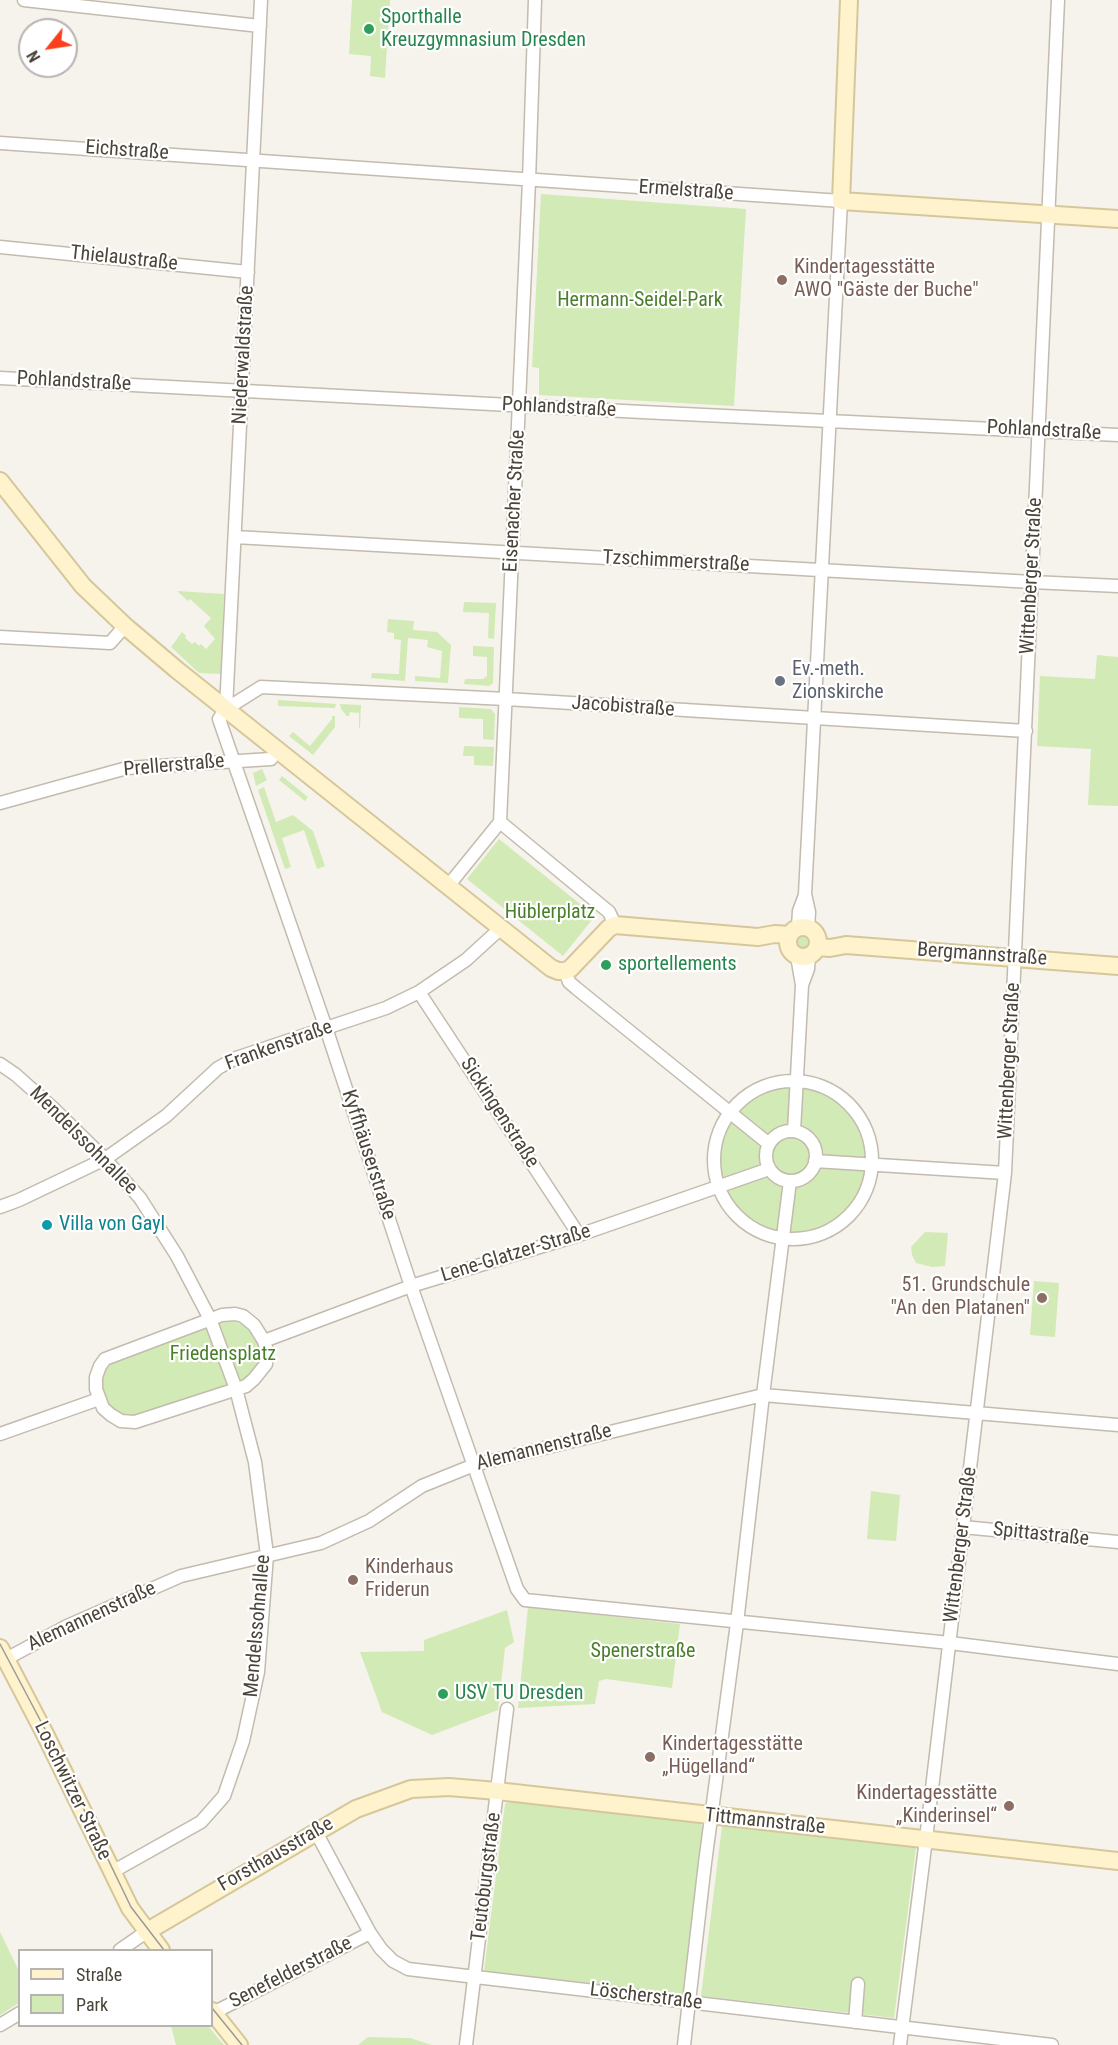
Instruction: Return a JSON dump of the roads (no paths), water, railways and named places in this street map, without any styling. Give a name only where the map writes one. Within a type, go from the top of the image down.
[{"type":"street","points":[[24,0],[260,26]]},
{"type":"street","name":"Niederwaldstraße","points":[[226,710],[261,0]]},
{"type":"street","name":"Eisenacher Straße","points":[[500,822],[535,0]]},
{"type":"street","points":[[794,1131],[803,941],[809,912],[805,894],[841,201],[849,0]]},
{"type":"street","name":"Wittenberger Straße","points":[[900,2045],[1005,1173],[1058,0]]},
{"type":"street","name":"Eichstraße","points":[[0,143],[254,159]]},
{"type":"street","name":"Ermelstraße","points":[[254,159],[529,180],[1118,219]]},
{"type":"street","name":"Thielaustraße","points":[[0,247],[248,272]]},
{"type":"street","name":"Pohlandstraße","points":[[0,378],[1118,435]]},
{"type":"street","points":[[0,481],[82,586],[125,626],[226,710],[551,968],[565,971],[574,965],[609,928],[615,925],[609,912],[500,822],[448,886]]},
{"type":"street","name":"Tzschimmerstraße","points":[[235,537],[1118,586]]},
{"type":"street","points":[[0,637],[110,642],[125,626]]},
{"type":"street","name":"Jacobistraße","points":[[226,710],[261,687],[506,699],[1026,731]]},
{"type":"street","name":"Kyffhäuserstraße","points":[[226,710],[219,719],[326,1028],[411,1286],[517,1589],[525,1600],[737,1623]]},
{"type":"street","name":"Prellerstraße","points":[[0,803],[127,768],[271,759],[277,750]]},
{"type":"street","name":"Bergmannstraße","points":[[615,925],[758,937],[775,934],[830,948],[846,945],[1118,966]]},
{"type":"street","name":"Frankenstraße","points":[[0,1207],[105,1159],[166,1116],[218,1068],[236,1058],[386,1008],[419,992],[466,960],[501,928]]},
{"type":"street","points":[[565,971],[569,982],[576,988],[769,1144]]},
{"type":"street","name":"Sickingenstraße","points":[[419,992],[579,1235]]},
{"type":"street","name":"Mendelssohnallee","points":[[0,1064],[46,1102],[105,1159],[140,1198],[177,1256],[210,1320]]},
{"type":"street","points":[[796,1081],[815,1084],[831,1092],[855,1112],[868,1136],[872,1163],[868,1183],[861,1200],[841,1223],[816,1236],[782,1239],[756,1230],[732,1211],[718,1186],[714,1154],[717,1139],[730,1112],[742,1100],[754,1091],[771,1084],[796,1081]]},
{"type":"street","points":[[794,1131],[809,1138],[813,1145],[815,1161],[809,1173],[803,1178],[790,1181],[780,1179],[769,1169],[766,1152],[769,1144],[780,1134],[794,1131]]},
{"type":"street","points":[[815,1161],[1005,1173]]},
{"type":"street","name":"Lene-Glatzer-Straße","points":[[264,1341],[411,1286],[579,1235],[769,1169]]},
{"type":"street","points":[[684,2045],[790,1181]]},
{"type":"street","points":[[222,1315],[243,1316],[254,1325],[264,1341],[267,1351],[266,1364],[255,1379],[246,1386],[135,1422],[121,1421],[111,1415],[103,1408],[99,1399],[96,1377],[105,1359],[222,1315]]},
{"type":"street","points":[[210,1320],[236,1389]]},
{"type":"street","name":"Mendelssohnallee","points":[[112,1872],[201,1822],[224,1796],[243,1741],[258,1672],[267,1555],[255,1462],[236,1389]]},
{"type":"street","name":"Alemannenstraße","points":[[3,1654],[181,1576],[321,1543],[369,1521],[422,1486],[474,1465],[763,1395],[1118,1425]]},
{"type":"street","points":[[0,1434],[99,1399]]},
{"type":"street","name":"Spittastraße","points":[[963,1527],[1118,1542]]},
{"type":"street","points":[[737,1623],[950,1643],[1118,1664]]},
{"type":"street","name":"Loschwitzer Straße","points":[[3,1654],[130,1908],[160,1949]]},
{"type":"street","name":"Teutoburgstraße","points":[[466,2045],[507,1708]]},
{"type":"street","name":"Tittmannstraße","points":[[411,1789],[449,1787],[497,1791],[711,1817],[1118,1861]]},
{"type":"street","name":"Forsthausstraße","points":[[146,1932],[356,1809],[411,1789]]},
{"type":"street","name":"Löscherstraße","points":[[316,1832],[370,1933],[393,1961],[408,1969],[1052,2045]]},
{"type":"street","points":[[121,1949],[146,1932]]},
{"type":"street","name":"Senefelderstraße","points":[[213,2012],[370,1933]]},
{"type":"street","points":[[855,2022],[858,1984]]},
{"type":"street","points":[[213,2013],[239,2045]]},
{"type":"street","points":[[0,2025],[18,2014]]},
{"type":"tram line","points":[[0,1644],[47,1733],[131,1907],[163,1949]]},
{"type":"tram line","points":[[213,2009],[242,2045]]},
{"type":"place","name":"Sporthalle Kreuzgymnasium Dresden","points":[[369,29]]},
{"type":"place","name":"Kindertagesstätte AWO \"Gäste der Buche\"","points":[[782,280]]},
{"type":"place","name":"Ev.-meth. Zionskirche","points":[[780,681]]},
{"type":"place","name":"sportellements","points":[[606,965]]},
{"type":"place","name":"Villa von Gayl","points":[[47,1225]]},
{"type":"place","name":"51. Grundschule \"An den Platanen\"","points":[[1042,1298]]},
{"type":"place","name":"Kinderhaus Friderun","points":[[353,1580]]},
{"type":"place","name":"USV TU Dresden","points":[[443,1694]]},
{"type":"place","name":"Kindertagesstätte „Hügelland“","points":[[650,1757]]},
{"type":"place","name":"Kindertagesstätte „Kinderinsel“","points":[[1009,1806]]},
{"type":"park label","name":"Hermann-Seidel-Park","points":[[640,301]]},
{"type":"park label","name":"Hüblerplatz","points":[[550,913]]},
{"type":"park label","name":"Friedensplatz","points":[[223,1355]]},
{"type":"park label","name":"Spenerstraße","points":[[643,1652]]}]
